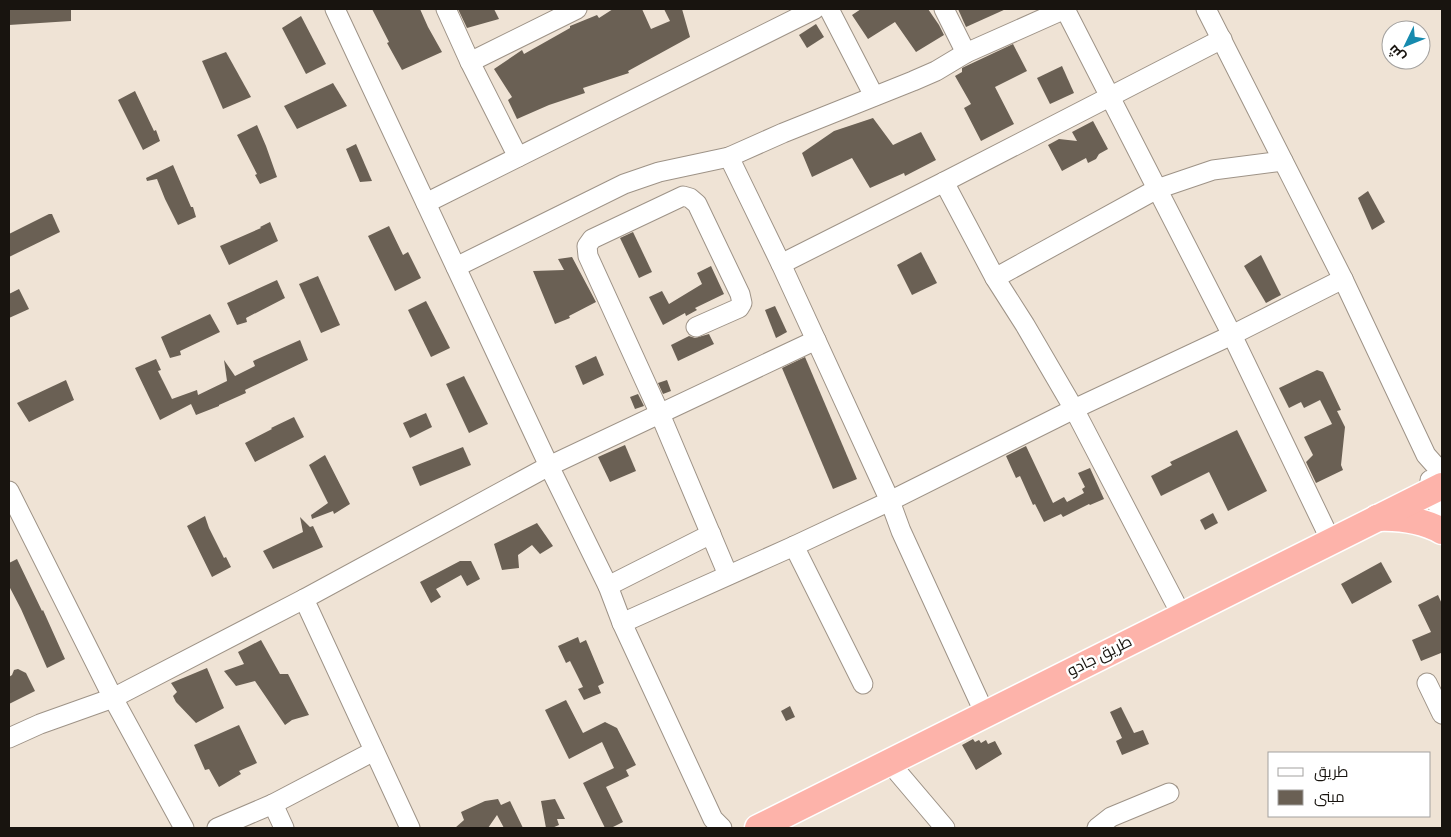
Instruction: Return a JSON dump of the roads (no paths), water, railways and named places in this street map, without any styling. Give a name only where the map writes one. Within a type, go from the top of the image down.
[{"type":"highway","name":"طريق جادو","points":[[758,828],[786,821],[889,762],[1377,518],[1440,491]]},
{"type":"highway","points":[[1377,518],[1409,519],[1442,531]]},
{"type":"street","points":[[336,9],[549,466],[608,586],[622,623],[716,825]]},
{"type":"street","points":[[446,9],[470,62],[518,157]]},
{"type":"street","points":[[470,62],[577,9]]},
{"type":"street","points":[[426,203],[815,9]]},
{"type":"street","points":[[829,9],[874,96]]},
{"type":"street","points":[[944,9],[966,53]]},
{"type":"street","points":[[456,267],[624,184],[659,172],[729,157],[936,71],[966,53],[1065,9],[1232,335],[1331,542]]},
{"type":"street","points":[[1206,9],[1343,279],[1426,455],[1440,491]]},
{"type":"street","points":[[781,264],[1222,39]]},
{"type":"street","points":[[729,157],[781,264],[890,501],[901,531],[985,714]]},
{"type":"street","points":[[994,278],[1157,189],[1213,170],[1283,161]]},
{"type":"street","points":[[944,182],[994,278],[1025,325],[1074,409],[1182,616]]},
{"type":"street","points":[[696,327],[740,308],[742,303],[740,294],[697,204],[690,198],[683,196],[592,239],[587,246],[588,256],[660,414],[728,575]]},
{"type":"street","points":[[622,623],[890,501],[1074,409],[1232,335],[1343,279]]},
{"type":"street","points":[[9,738],[40,724],[113,698],[304,599],[549,466],[816,340]]},
{"type":"street","points":[[9,491],[113,698],[184,828]]},
{"type":"street","points":[[608,586],[711,534]]},
{"type":"street","points":[[794,546],[863,684]]},
{"type":"street","points":[[304,599],[410,828]]},
{"type":"street","points":[[1427,683],[1442,714]]},
{"type":"street","points":[[217,828],[273,804],[374,751]]},
{"type":"street","points":[[889,762],[945,828]]},
{"type":"street","points":[[1097,828],[1111,817],[1169,793]]},
{"type":"street","points":[[273,804],[284,828]]}]
